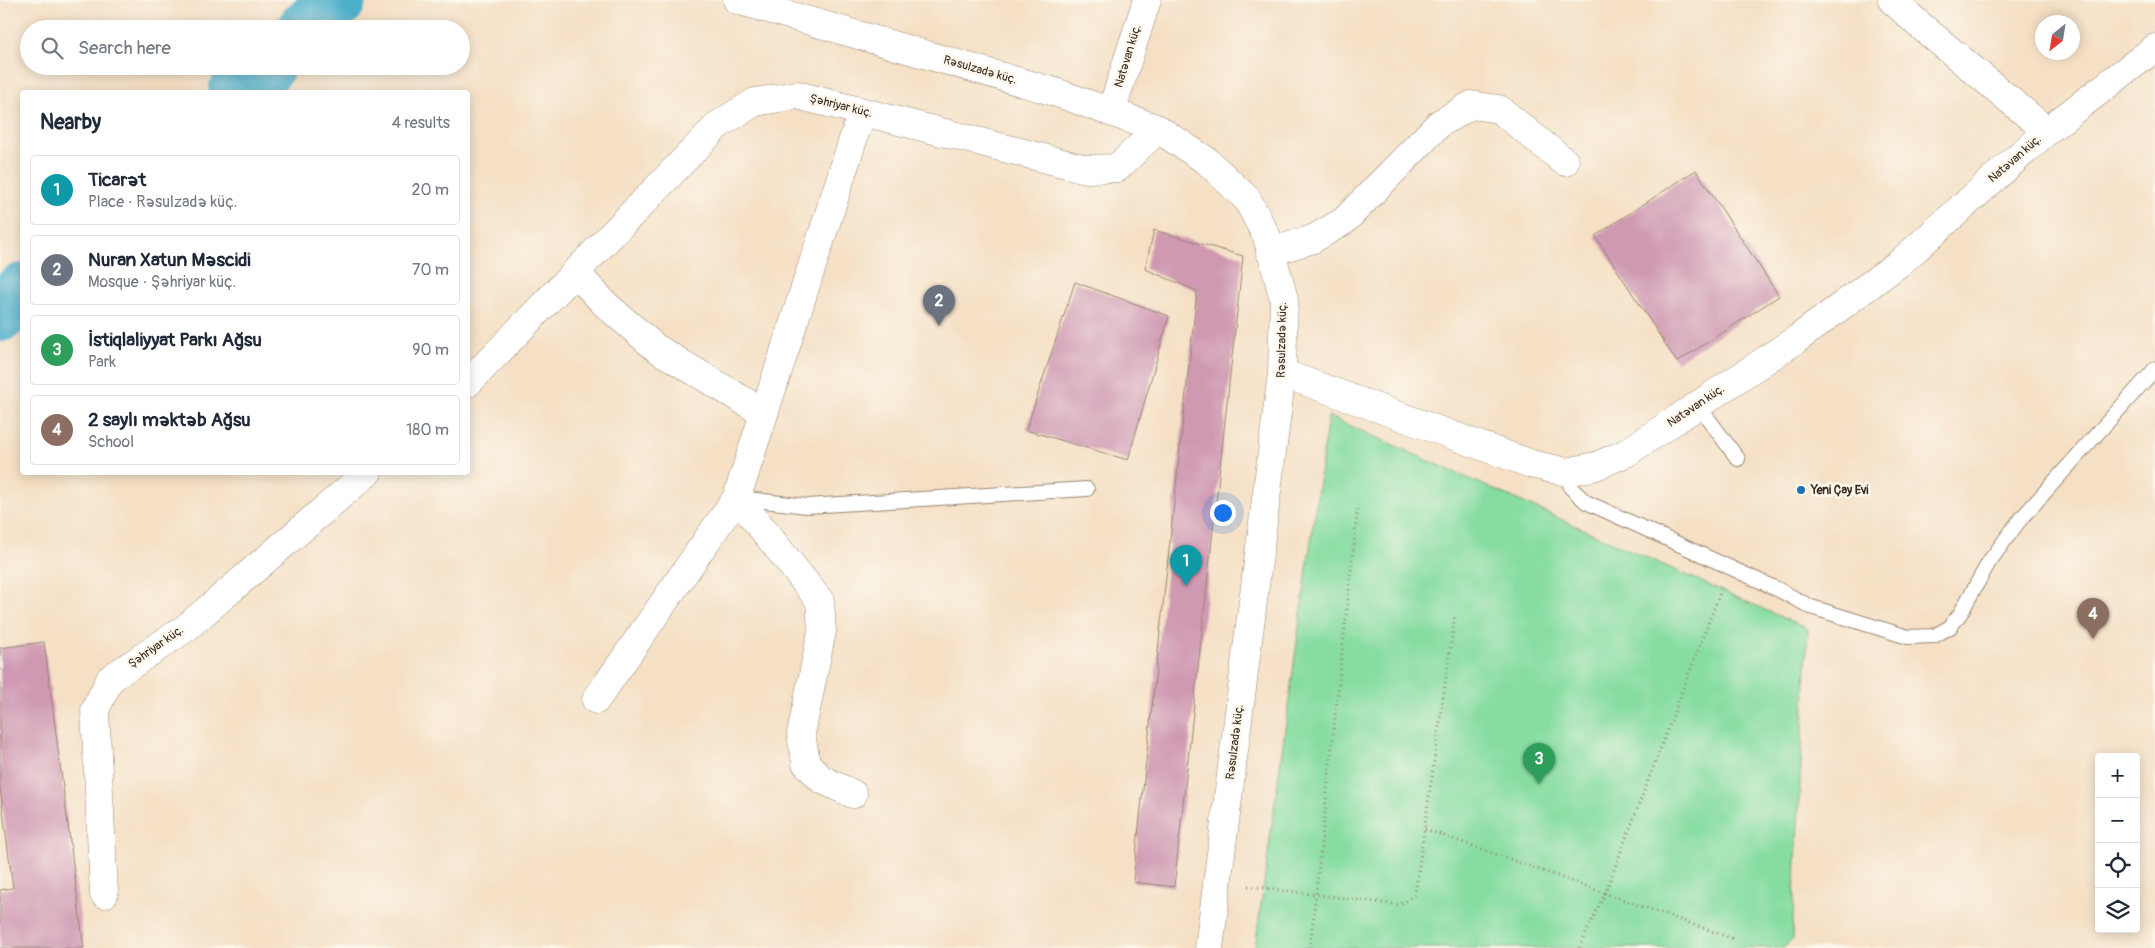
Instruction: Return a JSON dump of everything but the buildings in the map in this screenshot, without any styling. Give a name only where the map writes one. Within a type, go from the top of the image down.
[{"type":"street","name":"Rəsulzadə küç.","points":[[737,0],[1055,92],[1158,129],[1207,161],[1247,199],[1267,237],[1284,299],[1282,373],[1208,948]]},
{"type":"street","name":"Natəvan küç.","points":[[1892,0],[2047,131]]},
{"type":"street","name":"Natəvan küç.","points":[[1111,112],[1142,2]]},
{"type":"street","name":"Natəvan küç.","points":[[1282,373],[1531,464],[1567,472],[1596,466],[1626,453],[1698,405],[1797,338],[1902,261],[2047,131],[2155,48]]},
{"type":"street","name":"Şəhriyar küç.","points":[[470,381],[718,125],[755,102],[796,95],[1086,169],[1118,168],[1158,129]]},
{"type":"street","points":[[1270,252],[1313,239],[1344,221],[1439,124],[1471,105],[1499,109],[1565,162]]},
{"type":"street","points":[[596,700],[737,498],[862,112]]},
{"type":"street","points":[[575,272],[606,305],[656,348],[764,413]]},
{"type":"street","name":"Şəhriyar küç.","points":[[104,894],[95,710],[110,680],[186,628],[364,475]]},
{"type":"street","points":[[737,498],[820,601],[822,631],[801,734],[806,764],[820,778],[853,794]]},
{"type":"lane","points":[[1567,472],[1571,488],[1586,502],[1775,588],[1811,607],[1908,636],[1934,636],[1950,627],[1960,614],[1989,562],[2019,521],[2155,369]]},
{"type":"lane","points":[[1698,405],[1738,459]]},
{"type":"lane","points":[[737,498],[807,506],[1087,489]]},
{"type":"path","points":[[1310,948],[1358,506]]},
{"type":"path","points":[[1579,948],[1606,894],[1721,590]]},
{"type":"path","points":[[1217,882],[1400,905],[1415,894],[1455,615]]},
{"type":"path","points":[[1425,829],[1734,938]]},
{"type":"green space","points":[[1328,416],[1808,629],[1792,939],[1784,948],[1255,948]]},
{"type":"waterway","points":[[316,20],[337,0]]},
{"type":"waterway","points":[[239,90],[256,75]]},
{"type":"waterway","points":[[0,313],[20,294]]},
{"type":"place","name":"Nuran Xatun Məscidi","points":[[939,326]]},
{"type":"place","name":"Yeni Çay Evi","points":[[1801,490]]},
{"type":"place","name":"Ticarət","points":[[1186,586]]},
{"type":"place","name":"2 saylı məktəb Ağsu","points":[[2093,639]]},
{"type":"place","name":"İstiqlaliyyat Parkı Ağsu","points":[[1539,784]]}]
